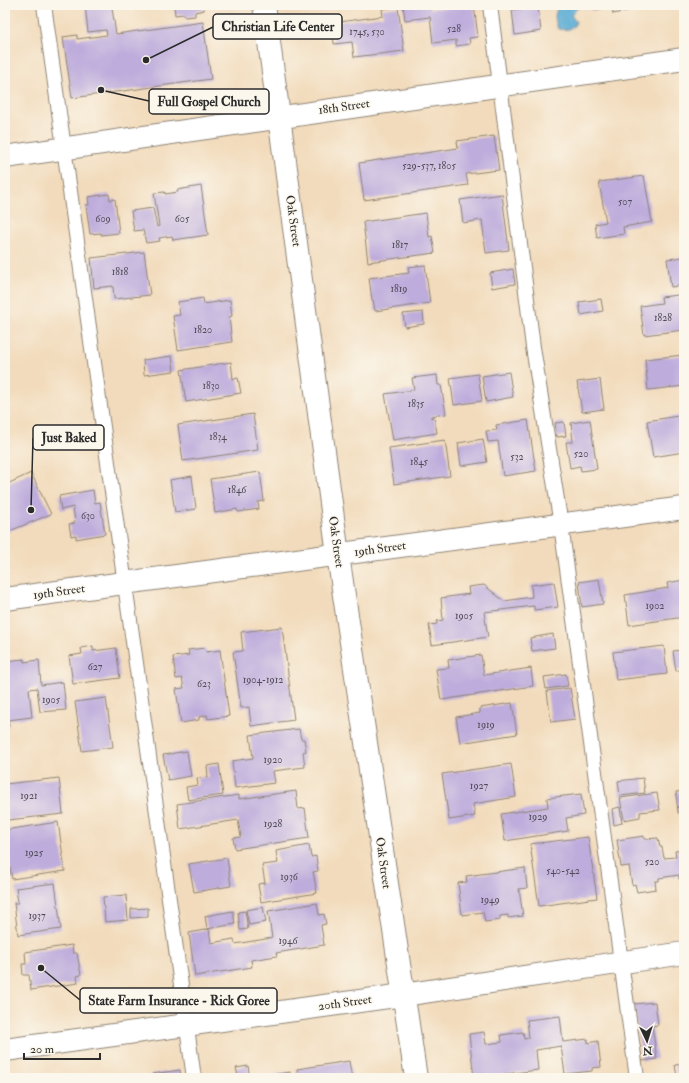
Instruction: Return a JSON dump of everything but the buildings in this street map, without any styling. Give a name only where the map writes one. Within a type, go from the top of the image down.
[{"type":"street","name":"Oak Street","points":[[264,5],[338,555],[416,1078]]},
{"type":"street","name":"18th Street","points":[[5,157],[501,84],[684,59]]},
{"type":"street","name":"19th Street","points":[[5,599],[684,508]]},
{"type":"street","name":"20th Street","points":[[5,1050],[403,995],[684,953]]},
{"type":"lane","points":[[44,5],[194,1078]]},
{"type":"lane","points":[[490,5],[533,347],[561,525],[637,1078]]},
{"type":"water","points":[[559,5],[578,5],[579,7],[571,15],[576,22],[573,27],[566,30],[558,29],[555,17]]},
{"type":"place","name":"Christian Life Center","points":[[146,60]]},
{"type":"place","name":"Full Gospel Church","points":[[101,90]]},
{"type":"place","name":"Just Baked","points":[[31,510]]},
{"type":"place","name":"State Farm Insurance - Rick Goree","points":[[41,968]]}]
